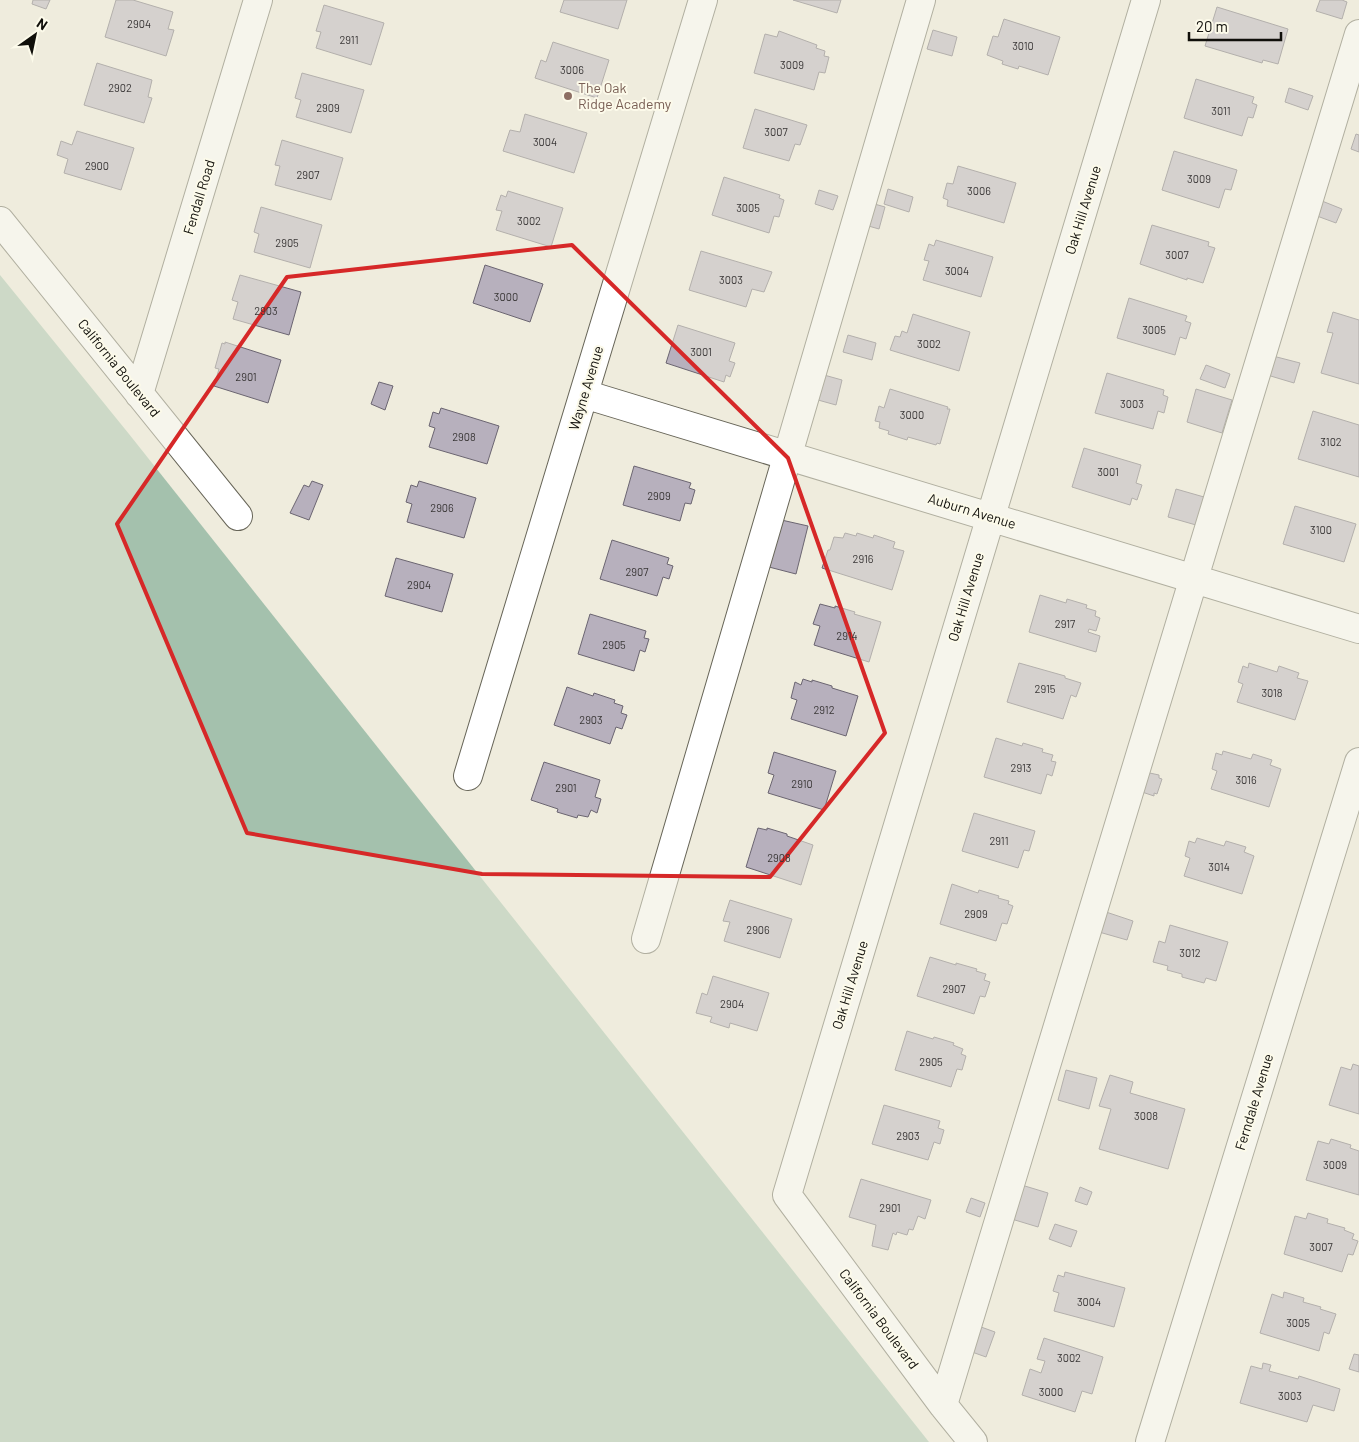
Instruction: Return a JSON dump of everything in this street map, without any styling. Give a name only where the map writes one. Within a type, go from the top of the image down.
[{"type":"street","name":"Fendall Road","points":[[140,394],[258,0]]},
{"type":"street","name":"Wayne Avenue","points":[[468,776],[703,0]]},
{"type":"street","points":[[646,939],[921,0]]},
{"type":"street","name":"Oak Hill Avenue","points":[[787,1195],[1146,0]]},
{"type":"street","points":[[943,1405],[1359,34]]},
{"type":"street","name":"California Boulevard","points":[[0,221],[238,516]]},
{"type":"street","name":"Auburn Avenue","points":[[584,394],[1359,629]]},
{"type":"street","name":"Ferndale Avenue","points":[[1150,1442],[1359,762]]},
{"type":"street","name":"California Boulevard","points":[[787,1195],[943,1405],[973,1442]]},
{"type":"highlighted area","points":[[572,245],[788,458],[885,733],[770,877],[482,874],[247,833],[117,524],[287,277]]},
{"type":"green space","points":[[0,275],[129,434],[929,1442],[0,1442]]},
{"type":"building","points":[[33,0],[50,0],[46,9],[32,4]]},
{"type":"building","points":[[116,0],[133,0],[173,12],[168,29],[174,30],[166,56],[105,37]]},
{"type":"building","points":[[564,0],[627,0],[618,29],[560,12]]},
{"type":"building","points":[[793,0],[841,0],[837,13]]},
{"type":"building","points":[[1320,0],[1342,0],[1347,2],[1342,19],[1316,11]]},
{"type":"building","points":[[324,5],[384,23],[371,65],[316,48],[321,32],[316,31]]},
{"type":"building","points":[[1217,7],[1288,29],[1278,64],[1263,60],[1262,63],[1205,46]]},
{"type":"building","points":[[1004,19],[1060,37],[1048,75],[1019,66],[1018,69],[1002,64],[1003,61],[987,55],[993,36],[998,37]]},
{"type":"building","points":[[933,30],[957,37],[952,56],[927,49]]},
{"type":"building","points":[[779,31],[817,45],[816,48],[825,51],[824,56],[829,57],[825,73],[819,72],[814,90],[754,73],[765,34],[777,37]]},
{"type":"building","points":[[553,42],[609,60],[597,98],[535,78],[541,60],[546,62]]},
{"type":"building","points":[[97,63],[152,80],[148,97],[152,98],[144,123],[84,105]]},
{"type":"building","points":[[302,73],[364,90],[351,133],[296,117],[301,100],[295,98]]},
{"type":"building","points":[[1196,79],[1254,97],[1252,103],[1257,105],[1253,118],[1248,117],[1242,136],[1184,118]]},
{"type":"building","points":[[1289,88],[1313,96],[1308,110],[1285,102]]},
{"type":"building","points":[[755,109],[807,125],[800,145],[795,144],[789,161],[743,148]]},
{"type":"building","points":[[525,114],[587,133],[574,173],[503,151],[510,130],[520,132]]},
{"type":"building","points":[[77,131],[134,148],[121,190],[64,173],[68,159],[57,155],[61,141],[72,145]]},
{"type":"building","points":[[1356,134],[1359,135],[1359,152],[1351,149]]},
{"type":"building","points":[[282,140],[343,158],[331,200],[275,185],[280,166],[275,165]]},
{"type":"building","points":[[1174,151],[1237,170],[1231,190],[1225,189],[1219,208],[1162,190]]},
{"type":"building","points":[[958,166],[1016,183],[1004,223],[947,206],[948,200],[943,198],[947,183],[953,184]]},
{"type":"building","points":[[724,177],[780,195],[779,198],[784,200],[779,217],[774,216],[769,233],[712,215]]},
{"type":"building","points":[[888,189],[913,197],[909,212],[884,204]]},
{"type":"building","points":[[819,190],[838,196],[833,210],[815,204]]},
{"type":"building","points":[[508,191],[563,208],[551,247],[496,230],[502,211],[496,210],[501,195],[506,197]]},
{"type":"building","points":[[1322,201],[1342,209],[1336,223],[1317,216]]},
{"type":"building","points":[[871,203],[885,207],[879,229],[865,225]]},
{"type":"building","points":[[261,207],[322,225],[310,268],[254,252],[259,234],[254,232]]},
{"type":"building","points":[[1152,225],[1209,242],[1208,246],[1215,248],[1203,283],[1187,278],[1187,280],[1140,264]]},
{"type":"building","points":[[936,240],[993,257],[981,297],[923,280],[929,261],[924,260],[929,244],[934,246]]},
{"type":"building","points":[[701,251],[772,272],[764,292],[752,289],[746,307],[689,290]]},
{"type":"building","points":[[485,265],[543,284],[530,322],[473,303]]},
{"type":"building","points":[[240,275],[301,292],[289,335],[233,319],[238,302],[232,300]]},
{"type":"building","points":[[1129,298],[1187,316],[1185,321],[1191,323],[1186,339],[1180,337],[1175,355],[1117,338]]},
{"type":"building","points":[[1333,312],[1359,320],[1359,384],[1321,373],[1333,333],[1327,332]]},
{"type":"building","points":[[913,314],[970,332],[959,371],[890,350],[895,336],[900,337],[902,331],[907,333]]},
{"type":"building","points":[[678,325],[735,343],[729,361],[735,363],[730,377],[726,375],[724,382],[666,363]]},
{"type":"building","points":[[848,335],[876,343],[872,360],[843,352]]},
{"type":"building","points":[[225,342],[281,360],[268,403],[214,386],[219,369],[215,368],[222,343],[225,344]]},
{"type":"building","points":[[1269,355],[1300,363],[1294,383],[1264,374]]},
{"type":"building","points":[[1206,365],[1230,374],[1225,388],[1200,379]]},
{"type":"building","points":[[1107,373],[1164,390],[1163,395],[1168,397],[1164,413],[1158,411],[1153,429],[1095,413]]},
{"type":"building","points":[[824,375],[842,380],[836,405],[818,400]]},
{"type":"building","points":[[379,382],[393,386],[385,410],[371,404]]},
{"type":"building","points":[[890,389],[950,409],[940,444],[937,443],[936,445],[908,437],[907,440],[888,434],[889,431],[879,428],[880,422],[875,421],[879,406],[884,408]]},
{"type":"building","points":[[1196,389],[1232,400],[1222,433],[1187,422]]},
{"type":"building","points":[[441,408],[499,426],[487,464],[429,447],[435,428],[429,426],[433,412],[439,414]]},
{"type":"building","points":[[1313,411],[1359,425],[1359,477],[1298,459]]},
{"type":"building","points":[[1084,448],[1141,465],[1136,483],[1142,485],[1137,500],[1132,498],[1130,505],[1072,487]]},
{"type":"building","points":[[634,466],[691,483],[689,488],[695,490],[691,504],[685,503],[680,521],[623,505]]},
{"type":"building","points":[[312,481],[323,485],[309,520],[290,513],[304,485],[309,487]]},
{"type":"building","points":[[419,481],[476,498],[464,538],[407,522],[412,504],[406,502],[411,485],[417,487]]},
{"type":"building","points":[[1176,489],[1204,497],[1196,525],[1168,517]]},
{"type":"building","points":[[1295,506],[1356,524],[1344,562],[1283,544]]},
{"type":"building","points":[[777,519],[808,526],[796,574],[769,567]]},
{"type":"building","points":[[845,533],[856,536],[857,533],[873,538],[874,535],[895,542],[893,548],[904,551],[892,590],[822,568],[834,537],[843,538]]},
{"type":"building","points":[[612,540],[669,558],[667,564],[673,566],[669,579],[663,577],[657,596],[600,579]]},
{"type":"building","points":[[396,558],[453,574],[442,612],[385,596]]},
{"type":"building","points":[[1040,595],[1066,603],[1067,599],[1087,605],[1086,608],[1096,611],[1095,616],[1100,618],[1096,631],[1089,629],[1088,632],[1100,636],[1096,652],[1029,632]]},
{"type":"building","points":[[820,604],[835,608],[835,606],[881,622],[869,662],[814,645],[820,626],[813,624]]},
{"type":"building","points":[[590,614],[646,631],[644,638],[649,639],[645,652],[640,650],[634,671],[578,654]]},
{"type":"building","points":[[1019,663],[1065,676],[1065,678],[1081,683],[1076,697],[1071,695],[1063,719],[1007,702]]},
{"type":"building","points":[[1249,663],[1277,672],[1279,666],[1299,673],[1297,678],[1308,681],[1295,720],[1237,702],[1243,684],[1238,682],[1243,666],[1248,668]]},
{"type":"building","points":[[803,679],[832,686],[832,688],[858,696],[846,736],[791,719],[797,700],[791,698],[795,682],[801,685]]},
{"type":"building","points":[[567,687],[593,696],[594,693],[615,700],[614,703],[623,706],[621,713],[627,715],[622,729],[616,727],[610,744],[554,725]]},
{"type":"building","points":[[996,738],[1022,746],[1023,743],[1043,749],[1042,752],[1053,755],[1051,761],[1056,762],[1052,776],[1047,774],[1041,794],[984,777]]},
{"type":"building","points":[[1223,751],[1251,759],[1253,754],[1272,760],[1270,765],[1281,769],[1269,807],[1211,789],[1217,771],[1212,769],[1216,753],[1222,755]]},
{"type":"building","points":[[774,752],[836,771],[824,810],[768,793],[774,775],[768,773]]},
{"type":"building","points":[[544,762],[600,780],[595,797],[601,799],[597,813],[591,810],[588,817],[578,815],[577,818],[557,812],[558,809],[531,800]]},
{"type":"building","points":[[1145,772],[1159,775],[1159,778],[1162,779],[1157,794],[1154,793],[1154,796],[1139,791]]},
{"type":"building","points":[[974,813],[1035,831],[1029,851],[1024,850],[1018,868],[962,851]]},
{"type":"building","points":[[758,828],[767,830],[767,828],[787,834],[787,836],[813,845],[801,885],[746,867]]},
{"type":"building","points":[[1197,838],[1224,846],[1226,841],[1246,847],[1244,852],[1254,856],[1242,894],[1184,876],[1190,858],[1185,856],[1189,841],[1195,843]]},
{"type":"building","points":[[952,884],[978,893],[979,890],[999,896],[998,898],[1009,901],[1008,904],[1013,906],[1007,924],[1002,923],[996,941],[940,924]]},
{"type":"building","points":[[730,900],[792,919],[780,958],[724,941],[730,922],[723,921]]},
{"type":"building","points":[[1106,912],[1133,921],[1127,940],[1099,932]]},
{"type":"building","points":[[1170,925],[1228,942],[1216,981],[1206,978],[1204,983],[1182,977],[1182,974],[1167,970],[1168,966],[1153,962],[1159,941],[1165,943]]},
{"type":"building","points":[[930,957],[977,969],[976,971],[986,974],[984,980],[990,982],[985,997],[980,996],[974,1014],[917,996]]},
{"type":"building","points":[[713,976],[769,993],[757,1031],[730,1023],[729,1028],[710,1022],[712,1017],[696,1013],[702,993],[707,995]]},
{"type":"building","points":[[907,1031],[954,1043],[953,1045],[963,1049],[961,1054],[966,1056],[962,1070],[957,1069],[951,1087],[895,1070]]},
{"type":"building","points":[[1353,1064],[1359,1066],[1359,1114],[1329,1105],[1341,1067],[1351,1070]]},
{"type":"building","points":[[1066,1070],[1097,1078],[1089,1109],[1058,1100]]},
{"type":"building","points":[[1110,1075],[1133,1082],[1130,1093],[1185,1109],[1168,1169],[1099,1149],[1111,1109],[1099,1106]]},
{"type":"building","points":[[884,1105],[940,1121],[938,1128],[944,1130],[940,1144],[934,1142],[928,1160],[872,1144]]},
{"type":"building","points":[[1331,1139],[1351,1145],[1350,1148],[1359,1151],[1359,1195],[1306,1180],[1318,1141],[1329,1144]]},
{"type":"building","points":[[861,1179],[931,1200],[925,1219],[918,1216],[913,1230],[909,1229],[907,1235],[897,1232],[896,1235],[893,1233],[888,1250],[872,1246],[876,1225],[849,1217]]},
{"type":"building","points":[[1015,1183],[1048,1193],[1038,1227],[1005,1217]]},
{"type":"building","points":[[1080,1187],[1092,1192],[1087,1205],[1075,1201]]},
{"type":"building","points":[[971,1198],[985,1203],[980,1217],[966,1212]]},
{"type":"building","points":[[1308,1213],[1328,1219],[1327,1223],[1345,1228],[1344,1230],[1354,1234],[1352,1239],[1358,1241],[1353,1255],[1348,1254],[1342,1272],[1284,1254],[1295,1216],[1306,1219]]},
{"type":"building","points":[[1055,1224],[1077,1231],[1071,1247],[1049,1239]]},
{"type":"building","points":[[1065,1272],[1125,1288],[1114,1327],[1054,1311],[1059,1293],[1053,1291],[1058,1275],[1064,1277]]},
{"type":"building","points":[[1284,1292],[1304,1298],[1303,1302],[1336,1314],[1329,1334],[1324,1332],[1319,1351],[1260,1333],[1272,1294],[1283,1298]]},
{"type":"building","points":[[981,1327],[995,1332],[986,1357],[972,1352]]},
{"type":"building","points":[[1044,1338],[1103,1357],[1092,1394],[1082,1391],[1075,1412],[1022,1395],[1030,1369],[1041,1373],[1045,1361],[1037,1359]]},
{"type":"building","points":[[1354,1354],[1359,1355],[1359,1372],[1349,1369]]},
{"type":"building","points":[[1263,1363],[1271,1365],[1269,1371],[1298,1379],[1299,1376],[1340,1389],[1334,1411],[1313,1405],[1307,1422],[1240,1403],[1251,1366],[1262,1369]]},
{"type":"place","name":"The Oak Ridge Academy","points":[[568,96]]}]
